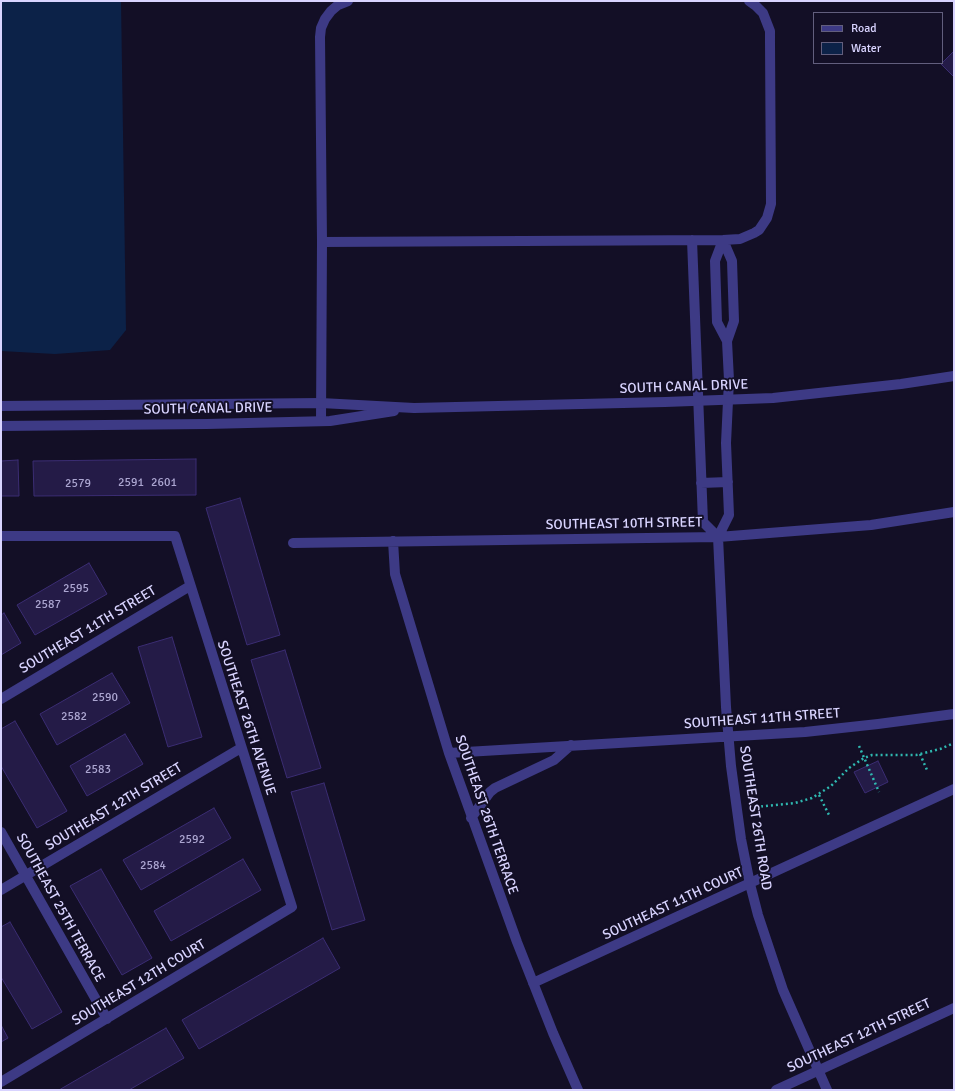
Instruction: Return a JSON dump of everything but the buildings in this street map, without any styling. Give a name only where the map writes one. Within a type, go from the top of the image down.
[{"type":"street","points":[[321,421],[322,242],[320,37],[321,28],[325,18],[338,5],[348,1]]},
{"type":"street","points":[[322,242],[724,240],[740,239],[759,230],[767,218],[771,204],[770,31],[763,13],[749,1]]},
{"type":"street","points":[[692,240],[703,522],[718,537]]},
{"type":"street","points":[[724,240],[732,262],[734,321],[727,341]]},
{"type":"street","points":[[724,240],[715,262],[717,322],[727,341]]},
{"type":"street","name":"SOUTHEAST 26TH ROAD","points":[[727,341],[728,400],[726,443],[729,515],[718,537],[728,736],[737,810],[750,884],[758,915],[783,990],[826,1090]]},
{"type":"street","name":"SOUTH CANAL DRIVE","points":[[1,406],[320,403],[414,408],[698,401],[773,398],[954,376]]},
{"type":"street","name":"SOUTH CANAL DRIVE","points":[[1,426],[330,421],[414,408]]},
{"type":"street","points":[[701,483],[728,482]]},
{"type":"street","name":"SOUTHEAST 10TH STREET","points":[[292,543],[718,537],[871,525],[954,512]]},
{"type":"street","name":"SOUTHEAST 26TH AVENUE","points":[[1,536],[175,536],[292,907]]},
{"type":"street","name":"SOUTHEAST 26TH TERRACE","points":[[393,541],[395,574],[449,753],[471,818],[533,983],[578,1090]]},
{"type":"street","name":"SOUTHEAST 11TH STREET","points":[[1,698],[190,586]]},
{"type":"street","name":"SOUTHEAST 11TH STREET","points":[[449,753],[839,729],[954,714]]},
{"type":"street","points":[[471,818],[490,792],[554,760],[571,745]]},
{"type":"street","name":"SOUTHEAST 12TH STREET","points":[[1,890],[241,748]]},
{"type":"street","name":"SOUTHEAST 11TH COURT","points":[[533,983],[954,789]]},
{"type":"street","name":"SOUTHEAST 25TH TERRACE","points":[[1,832],[106,1019]]},
{"type":"street","name":"SOUTHEAST 12TH COURT","points":[[1,1082],[292,907]]},
{"type":"street","name":"SOUTHEAST 12TH STREET","points":[[776,1090],[954,1008]]},
{"type":"path","points":[[748,718],[752,711]]},
{"type":"path","points":[[756,807],[795,803],[819,795],[831,786],[849,768],[864,758],[872,755],[881,754],[904,756],[920,754],[940,749],[954,743]]},
{"type":"path","points":[[859,746],[879,792]]},
{"type":"path","points":[[920,754],[927,770]]},
{"type":"path","points":[[473,762],[478,779]]},
{"type":"path","points":[[819,795],[828,815]]},
{"type":"water","points":[[1,1],[121,1],[126,330],[110,350],[55,354],[1,351]]}]
